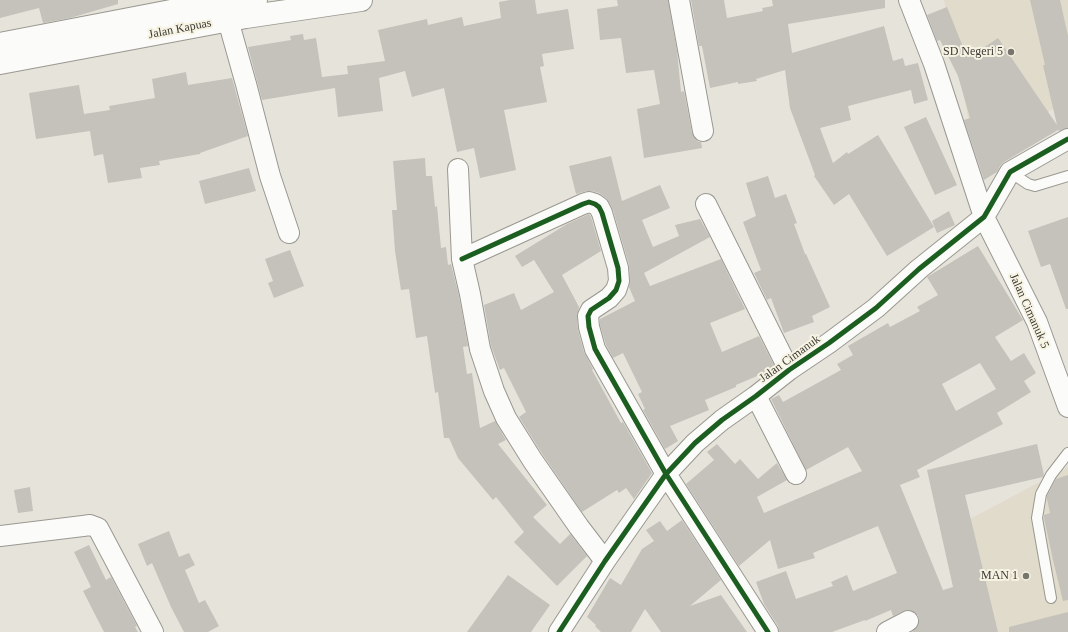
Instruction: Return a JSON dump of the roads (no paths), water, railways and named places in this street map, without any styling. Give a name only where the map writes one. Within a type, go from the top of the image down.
[{"type":"street","name":"Jalan Kapuas","points":[[0,44],[169,6],[256,0]]},
{"type":"street","name":"Jalan Kapuas","points":[[0,63],[228,20],[361,0]]},
{"type":"street","points":[[680,0],[703,131]]},
{"type":"street","name":"Jalan Cimanuk 5","points":[[909,0],[934,64],[984,217],[1037,322],[1068,407]]},
{"type":"street","points":[[228,20],[270,176],[289,233]]},
{"type":"street","points":[[1010,172],[1068,139]]},
{"type":"street","points":[[458,169],[462,259],[480,349],[494,391],[506,418],[533,461],[579,528],[605,561]]},
{"type":"street","name":"Jalan Cimanuk","points":[[563,631],[605,561],[666,474],[701,438],[722,420],[789,370],[829,343],[876,308],[919,269],[984,217],[1010,172]]},
{"type":"street","points":[[462,259],[583,204],[589,202],[599,207],[618,268],[619,281],[616,290],[609,298],[591,310],[588,316],[589,327],[595,349],[666,474],[768,632]]},
{"type":"street","points":[[706,204],[789,370]]},
{"type":"street","points":[[756,396],[796,474]]},
{"type":"street","points":[[0,536],[90,525],[98,528],[153,632]]},
{"type":"street","points":[[887,632],[908,621]]},
{"type":"lane","points":[[1010,172],[1028,184],[1035,186],[1068,176]]},
{"type":"lane","points":[[1051,598],[1037,518],[1041,494],[1051,475],[1068,453]]},
{"type":"place","name":"SD Negeri 5","points":[[1011,52]]},
{"type":"place","name":"MAN 1","points":[[1026,576]]}]
